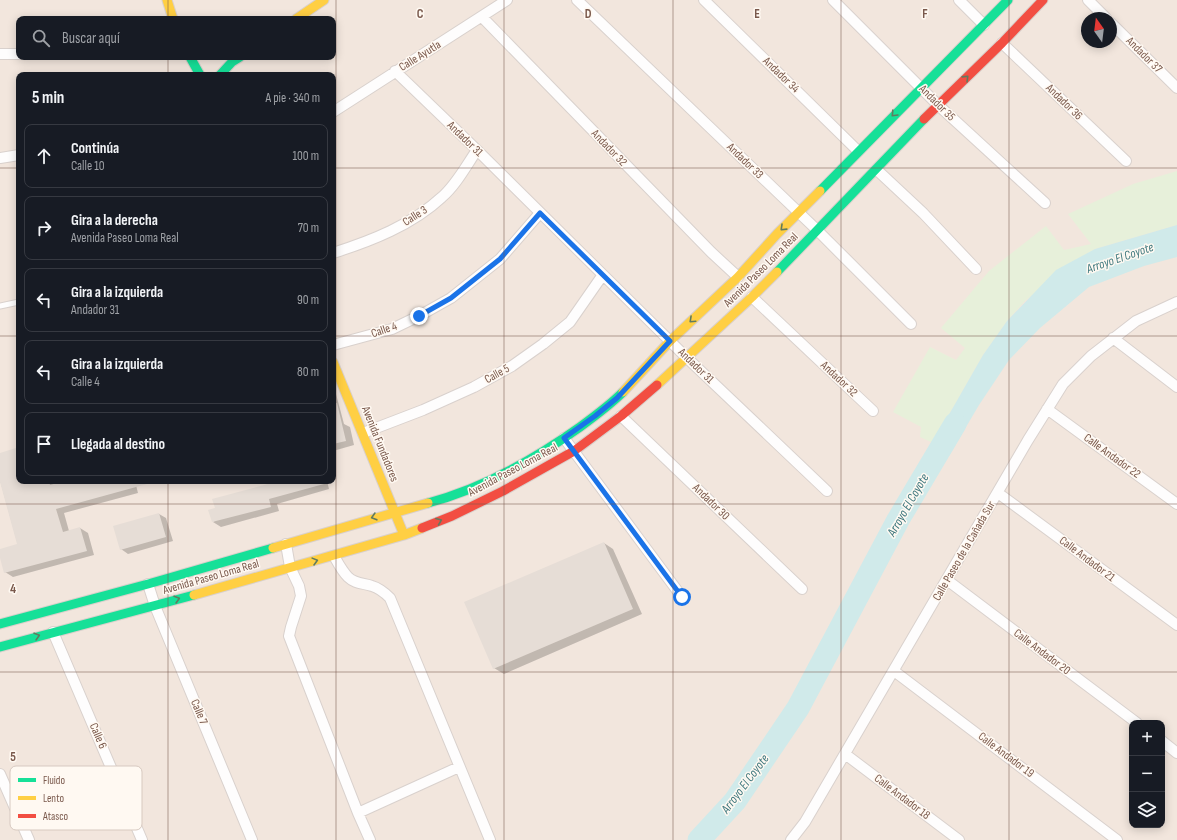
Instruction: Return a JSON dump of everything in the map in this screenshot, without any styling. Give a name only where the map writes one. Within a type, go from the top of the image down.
[{"type":"street","points":[[167,0],[173,16]]},
{"type":"street","points":[[300,16],[324,0]]},
{"type":"street","name":"Calle Ayutla","points":[[336,110],[507,0]]},
{"type":"street","name":"Andador 33","points":[[577,0],[799,212],[911,324]]},
{"type":"street","name":"Andador 34","points":[[704,0],[858,151]]},
{"type":"street","name":"Andador 35","points":[[833,0],[938,105],[1045,203]]},
{"type":"street","points":[[959,0],[984,25]]},
{"type":"street","name":"Avenida Paseo Loma Real","points":[[0,624],[148,584],[440,500],[466,490],[531,458],[564,438],[617,398],[670,341],[738,277],[858,151],[1008,0]]},
{"type":"street","name":"Avenida Paseo Loma Real","points":[[0,647],[154,606],[404,535],[452,516],[503,491],[574,451],[621,416],[687,358],[752,297],[877,170],[938,105],[1002,43],[1043,0]]},
{"type":"street","points":[[1088,0],[1100,12]]},
{"type":"street","name":"Andador 32","points":[[482,17],[711,252],[738,277]]},
{"type":"street","name":"Andador 37","points":[[1117,29],[1177,88]]},
{"type":"street","name":"Andador 36","points":[[1002,43],[1126,161]]},
{"type":"street","points":[[0,54],[16,54]]},
{"type":"street","points":[[192,60],[198,72]]},
{"type":"street","points":[[223,72],[235,60]]},
{"type":"street","name":"Andador 31","points":[[395,71],[477,150],[602,276],[827,491]]},
{"type":"street","name":"Calle 3","points":[[336,252],[386,233],[414,218],[443,197],[477,150]]},
{"type":"street","points":[[0,158],[16,155]]},
{"type":"street","points":[[877,170],[923,213],[976,269]]},
{"type":"street","name":"Calle 4","points":[[336,344],[392,329],[451,298],[500,259],[540,213]]},
{"type":"street","name":"Calle 5","points":[[363,433],[423,410],[466,391],[512,366],[570,322],[602,276]]},
{"type":"street","name":"Andador 32","points":[[752,297],[873,411]]},
{"type":"street","name":"Calle Paseo de la Cañada Sur","points":[[794,839],[846,754],[1063,384],[1091,356],[1136,321],[1177,302]]},
{"type":"street","points":[[1113,338],[1177,387]]},
{"type":"street","name":"Avenida Fundadores","points":[[336,369],[404,535]]},
{"type":"street","name":"Calle Andador 22","points":[[1047,409],[1177,504]]},
{"type":"street","name":"Andador 30","points":[[621,416],[802,589]]},
{"type":"street","points":[[564,438],[682,597]]},
{"type":"street","points":[[531,458],[539,471]]},
{"type":"street","name":"Calle Andador 21","points":[[998,493],[1177,625]]},
{"type":"street","points":[[286,544],[290,567],[299,586],[301,596],[289,636],[370,840]]},
{"type":"street","points":[[334,556],[340,567],[349,578],[359,584],[372,586],[384,592],[390,598],[490,840]]},
{"type":"street","name":"Calle Andador 20","points":[[947,580],[1133,720]]},
{"type":"street","name":"Calle 7","points":[[148,584],[154,606],[252,840]]},
{"type":"street","name":"Calle 6","points":[[53,632],[110,766]]},
{"type":"street","name":"Calle Andador 19","points":[[894,671],[1117,840]]},
{"type":"street","points":[[1165,744],[1177,753]]},
{"type":"street","name":"Calle Andador 18","points":[[846,754],[959,840]]},
{"type":"street","points":[[358,813],[459,767]]},
{"type":"street","points":[[0,774],[10,798]]},
{"type":"street","points":[[24,830],[28,840]]},
{"type":"street","name":"Calle 6","points":[[138,830],[142,840]]},
{"type":"lane","points":[[0,306],[16,303]]},
{"type":"shaded area","points":[[0,0],[1177,0],[1177,840],[0,840]]},
{"type":"green space","points":[[1177,171],[1177,225],[1095,249],[1026,300],[1007,321],[983,355],[933,443],[920,437],[921,427],[893,412],[930,347],[956,360],[965,348],[941,328],[989,271],[1046,226],[1064,250],[1091,244],[1068,214],[1133,184]]},
{"type":"water","points":[[1177,225],[1177,257],[1144,266],[1089,287],[1040,328],[1009,360],[979,405],[949,456],[931,446],[983,355],[1007,321],[1056,270],[1095,249]]},
{"type":"building","points":[[336,403],[337,403],[346,441],[336,443]]},
{"type":"building","points":[[16,448],[16,484],[147,484],[56,509],[63,532],[80,527],[87,551],[4,573],[0,558],[0,549],[17,544],[0,482],[0,453]]},
{"type":"building","points":[[268,484],[324,484],[269,499],[271,507],[212,522],[208,510],[215,508],[212,499]]},
{"type":"building","points":[[159,513],[166,537],[120,550],[113,526]]},
{"type":"building","points":[[604,542],[633,609],[493,669],[464,602]]},
{"type":"waterway","name":"Arroyo El Coyote","points":[[699,840],[735,801],[798,708],[898,520],[955,424]]},
{"type":"traffic: fast","points":[[820,191],[1008,0]]},
{"type":"traffic: fast","points":[[192,60],[198,72]]},
{"type":"traffic: fast","points":[[223,72],[235,60]]},
{"type":"traffic: fast","points":[[777,272],[924,119]]},
{"type":"traffic: fast","points":[[428,503],[468,490],[507,472],[563,439],[608,406],[623,392]]},
{"type":"traffic: fast","points":[[0,624],[273,548]]},
{"type":"traffic: fast","points":[[0,647],[194,595]]},
{"type":"traffic: slow","points":[[167,0],[172,16]]},
{"type":"traffic: slow","points":[[300,16],[324,0]]},
{"type":"traffic: slow","points":[[623,392],[670,341],[738,277],[777,234],[820,191]]},
{"type":"traffic: slow","points":[[657,385],[777,272]]},
{"type":"traffic: slow","points":[[336,369],[404,535]]},
{"type":"traffic: slow","points":[[273,548],[428,503]]},
{"type":"traffic: slow","points":[[194,595],[404,535],[422,528]]},
{"type":"traffic: jam","points":[[924,119],[1002,43],[1043,0]]},
{"type":"traffic: jam","points":[[422,528],[452,516],[503,491],[574,451],[621,416],[657,385]]},
{"type":"route","points":[[419,316],[451,298],[500,259],[540,213],[602,276],[670,341],[617,398],[564,438],[682,597]]}]
